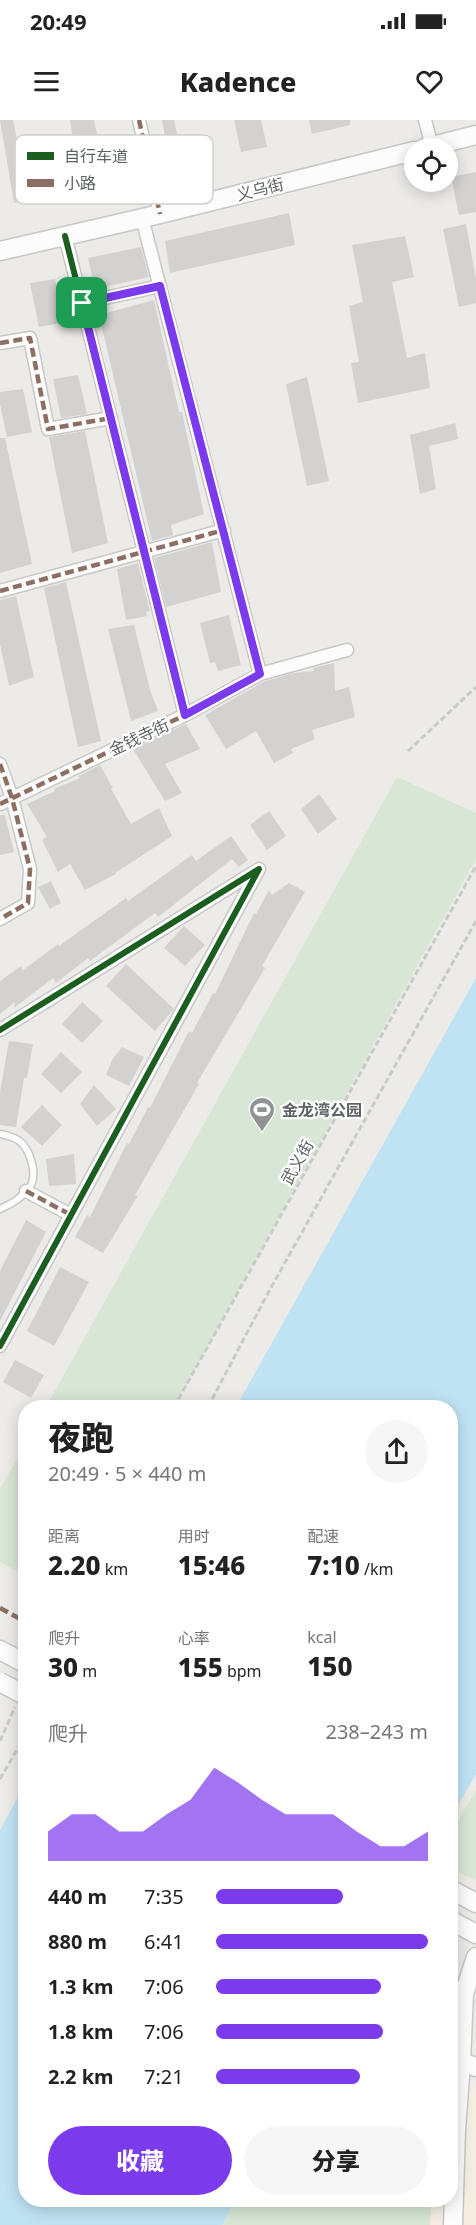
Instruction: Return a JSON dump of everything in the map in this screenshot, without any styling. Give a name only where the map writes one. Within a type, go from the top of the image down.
[{"type":"street","points":[[139,120],[141,135]]},
{"type":"street","points":[[424,138],[425,120]]},
{"type":"street","name":"义乌街","points":[[458,140],[476,135]]},
{"type":"street","name":"义乌街","points":[[213,201],[404,154]]},
{"type":"street","points":[[150,204],[160,286],[260,674]]},
{"type":"street","name":"义乌街","points":[[0,251],[200,204]]},
{"type":"street","points":[[65,236],[185,715]]},
{"type":"street","points":[[82,303],[160,286]]},
{"type":"street","points":[[0,343],[30,338],[48,429],[111,418]]},
{"type":"street","points":[[0,591],[224,530]]},
{"type":"street","name":"金钱寺街","points":[[0,804],[185,715],[260,674],[347,650]]},
{"type":"street","points":[[0,765],[12,798],[30,869],[28,903],[0,919]]},
{"type":"street","points":[[0,1030],[259,868],[0,1346]]},
{"type":"street","points":[[26,1191],[71,1215]]},
{"type":"street","points":[[0,1650],[18,1660]]},
{"type":"street","points":[[0,1682],[18,1697]]},
{"type":"street","points":[[458,1893],[476,1903]]},
{"type":"street","points":[[458,1924],[476,1934]]},
{"type":"street","points":[[458,2120],[469,2065],[464,1994],[476,1957]]},
{"type":"street","points":[[453,2225],[454,2207]]},
{"type":"lane","points":[[0,1134],[19,1140],[28,1153],[33,1170],[32,1185],[18,1200],[0,1209]]},
{"type":"path","points":[[408,751],[476,687]]},
{"type":"path","points":[[212,1400],[268,1293],[476,921]]},
{"type":"path","points":[[0,1741],[18,1705]]},
{"type":"path","points":[[0,1779],[18,1748]]},
{"type":"shaded area","points":[[458,2078],[476,2086],[476,2225],[430,2225],[431,2207],[458,2207]]},
{"type":"green space","name":"金龙湾公园","points":[[397,777],[476,813],[476,859],[178,1400],[50,1400]]},
{"type":"green space","points":[[18,1457],[18,1571],[0,1562],[0,1489]]},
{"type":"green space","points":[[476,1790],[476,1880],[458,1872],[458,1820]]},
{"type":"green space","points":[[232,2207],[431,2207],[430,2225],[222,2225]]},
{"type":"water","points":[[476,978],[476,1774],[458,1805],[458,1400],[240,1400]]},
{"type":"water","points":[[18,1797],[18,2207],[232,2207],[222,2225],[0,2225],[0,1830]]},
{"type":"building","points":[[0,120],[13,120],[16,135],[14,203]]},
{"type":"building","points":[[70,120],[94,120],[97,135],[72,135]]},
{"type":"building","points":[[162,120],[174,120],[177,135],[165,135]]},
{"type":"building","points":[[234,120],[261,120],[267,147],[241,152]]},
{"type":"building","points":[[309,120],[350,120],[350,125],[312,134]]},
{"type":"building","points":[[476,172],[476,212],[459,215],[454,192],[458,192],[458,176]]},
{"type":"building","points":[[289,213],[295,245],[170,273],[165,241]]},
{"type":"building","points":[[466,224],[476,279],[476,303],[459,307],[443,229]]},
{"type":"building","points":[[405,236],[414,277],[392,282],[407,358],[425,353],[430,388],[358,403],[351,363],[359,362],[349,306],[363,302],[352,245]]},
{"type":"building","points":[[141,247],[149,277],[95,289],[88,258]]},
{"type":"building","points":[[55,279],[65,322],[39,327],[30,283]]},
{"type":"building","points":[[154,300],[204,514],[171,525],[173,535],[152,541],[99,315]]},
{"type":"building","points":[[78,375],[87,414],[61,418],[53,379]]},
{"type":"building","points":[[307,377],[329,481],[307,486],[286,384]]},
{"type":"building","points":[[23,389],[32,432],[7,437],[0,404],[0,392]]},
{"type":"building","points":[[455,423],[458,439],[429,446],[436,489],[420,494],[410,435]]},
{"type":"building","points":[[85,431],[108,543],[72,553],[49,437]]},
{"type":"building","points":[[0,438],[5,438],[32,564],[0,573]]},
{"type":"building","points":[[212,542],[221,592],[166,607],[154,558]]},
{"type":"building","points":[[138,563],[150,611],[146,612],[147,616],[126,620],[117,569]]},
{"type":"building","points":[[66,582],[101,741],[78,747],[44,588]]},
{"type":"building","points":[[16,596],[34,677],[9,686],[0,644],[0,600]]},
{"type":"building","points":[[229,615],[241,665],[218,671],[215,662],[210,663],[200,623]]},
{"type":"building","points":[[134,625],[150,690],[158,711],[131,721],[108,629]]},
{"type":"building","points":[[334,663],[335,691],[349,687],[355,717],[312,730],[315,739],[291,749],[293,753],[274,763],[256,731],[226,749],[205,715],[263,682],[293,673],[314,671],[313,668]]},
{"type":"building","points":[[186,724],[200,749],[165,764],[182,793],[165,801],[133,749]]},
{"type":"building","points":[[100,765],[131,824],[159,808],[172,836],[116,874],[85,890],[70,864],[58,872],[42,840],[47,837],[27,804],[80,778],[78,776]]},
{"type":"building","points":[[319,794],[337,819],[318,834],[301,809]]},
{"type":"building","points":[[269,811],[286,836],[267,850],[250,825]]},
{"type":"building","points":[[0,815],[5,815],[14,852],[0,855]]},
{"type":"building","points":[[231,836],[248,860],[239,867],[232,859],[158,917],[155,913],[90,961],[88,958],[56,983],[53,978],[14,1008],[15,1002],[0,1014],[0,981],[21,966],[23,970],[126,898],[128,901],[192,855],[196,861]]},
{"type":"building","points":[[51,881],[61,903],[50,909],[38,887]]},
{"type":"building","points":[[289,883],[305,892],[262,966],[265,968],[197,1083],[199,1084],[135,1195],[138,1196],[103,1253],[75,1237],[87,1215],[90,1217],[127,1143],[129,1144],[148,1107],[150,1108],[189,1031],[192,1033],[213,993],[215,994],[254,913],[256,914],[269,890],[272,895]]},
{"type":"building","points":[[184,926],[205,945],[185,966],[164,948]]},
{"type":"building","points":[[126,964],[174,1009],[155,1031],[106,986]]},
{"type":"building","points":[[82,1002],[103,1021],[82,1043],[62,1024]]},
{"type":"building","points":[[9,1041],[33,1044],[27,1078],[24,1078],[16,1127],[0,1125],[0,1092]]},
{"type":"building","points":[[122,1047],[144,1057],[129,1086],[106,1075],[112,1060]]},
{"type":"building","points":[[61,1052],[82,1072],[61,1093],[41,1074]]},
{"type":"building","points":[[94,1085],[116,1109],[97,1126],[80,1104]]},
{"type":"building","points":[[42,1105],[62,1125],[42,1146],[21,1127]]},
{"type":"building","points":[[74,1154],[76,1184],[49,1186],[46,1159]]},
{"type":"building","points":[[26,1220],[46,1232],[0,1321],[0,1271]]},
{"type":"building","points":[[60,1267],[89,1282],[54,1346],[27,1331]]},
{"type":"building","points":[[15,1360],[44,1375],[31,1398],[3,1382]]},
{"type":"marked path","points":[[139,120],[142,135]]},
{"type":"marked path","points":[[158,204],[160,214]]},
{"type":"marked path","points":[[82,303],[160,286]]},
{"type":"marked path","points":[[0,343],[30,338],[48,429],[111,418]]},
{"type":"marked path","points":[[0,591],[224,530]]},
{"type":"marked path","points":[[0,804],[185,715]]},
{"type":"marked path","points":[[0,764],[12,798],[30,869],[28,903],[0,919]]},
{"type":"marked path","points":[[26,1191],[71,1215]]},
{"type":"marked path","points":[[0,1608],[18,1618]]},
{"type":"cycle path","points":[[65,236],[185,715]]},
{"type":"cycle path","points":[[0,1030],[259,869],[0,1346]]},
{"type":"place","name":"金龙湾公园","points":[[262,1133]]},
{"type":"route","points":[[160,286],[260,674],[185,715],[144,553],[82,303],[160,286]]}]
